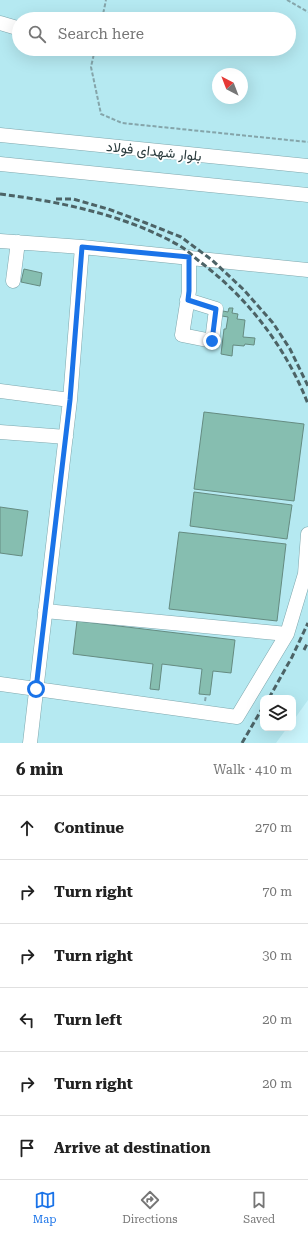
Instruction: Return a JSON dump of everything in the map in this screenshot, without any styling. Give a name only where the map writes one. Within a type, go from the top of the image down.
[{"type":"street","points":[[0,22],[12,26]]},
{"type":"street","name":"بلوار شهدای فولاد","points":[[0,136],[308,166]]},
{"type":"street","name":"بلوار شهدای فولاد","points":[[0,164],[308,195]]},
{"type":"street","points":[[0,241],[189,257],[308,270]]},
{"type":"street","points":[[13,281],[18,242]]},
{"type":"street","points":[[30,743],[70,400],[82,247]]},
{"type":"street","points":[[188,300],[189,257]]},
{"type":"street","points":[[0,391],[70,400]]},
{"type":"street","points":[[0,432],[66,437]]},
{"type":"street","points":[[0,684],[237,717],[287,634],[305,574],[308,534]]},
{"type":"street","points":[[45,611],[287,634]]},
{"type":"path","points":[[103,12],[106,0]]},
{"type":"path","points":[[287,0],[308,12]]},
{"type":"path","points":[[93,56],[90,67],[101,114],[122,124],[308,142]]},
{"type":"shaded area","points":[[0,0],[308,0],[308,700],[296,717],[296,695],[260,695],[260,731],[285,731],[276,743],[0,743]]},
{"type":"building","points":[[24,269],[42,273],[40,286],[21,282]]},
{"type":"building","points":[[229,308],[233,308],[232,313],[238,314],[237,319],[245,320],[243,337],[255,338],[254,345],[233,345],[232,356],[221,354],[224,329],[226,329],[228,317],[222,316],[223,311],[228,312]]},
{"type":"building","points":[[204,412],[304,424],[294,501],[194,489]]},
{"type":"building","points":[[194,492],[292,505],[287,539],[190,526]]},
{"type":"building","points":[[0,507],[28,511],[22,556],[0,553]]},
{"type":"building","points":[[179,532],[286,544],[277,621],[169,609]]},
{"type":"building","points":[[77,621],[235,640],[231,673],[213,671],[210,695],[199,694],[202,669],[162,664],[159,690],[150,689],[153,664],[73,654]]},
{"type":"railway","points":[[0,194],[47,201],[93,211],[138,226],[159,235],[188,251],[217,275],[249,307],[276,343],[299,383],[308,404]]},
{"type":"railway","points":[[56,199],[73,199],[108,209],[146,223],[181,237],[212,260],[244,290],[273,323],[290,349],[308,386]]},
{"type":"railway","points":[[271,695],[292,657],[308,623]]},
{"type":"railway","points":[[304,650],[308,642]]},
{"type":"railway","points":[[242,743],[260,712]]},
{"type":"route","points":[[36,689],[70,400],[82,247],[189,257],[188,300],[216,309],[212,341]]}]
